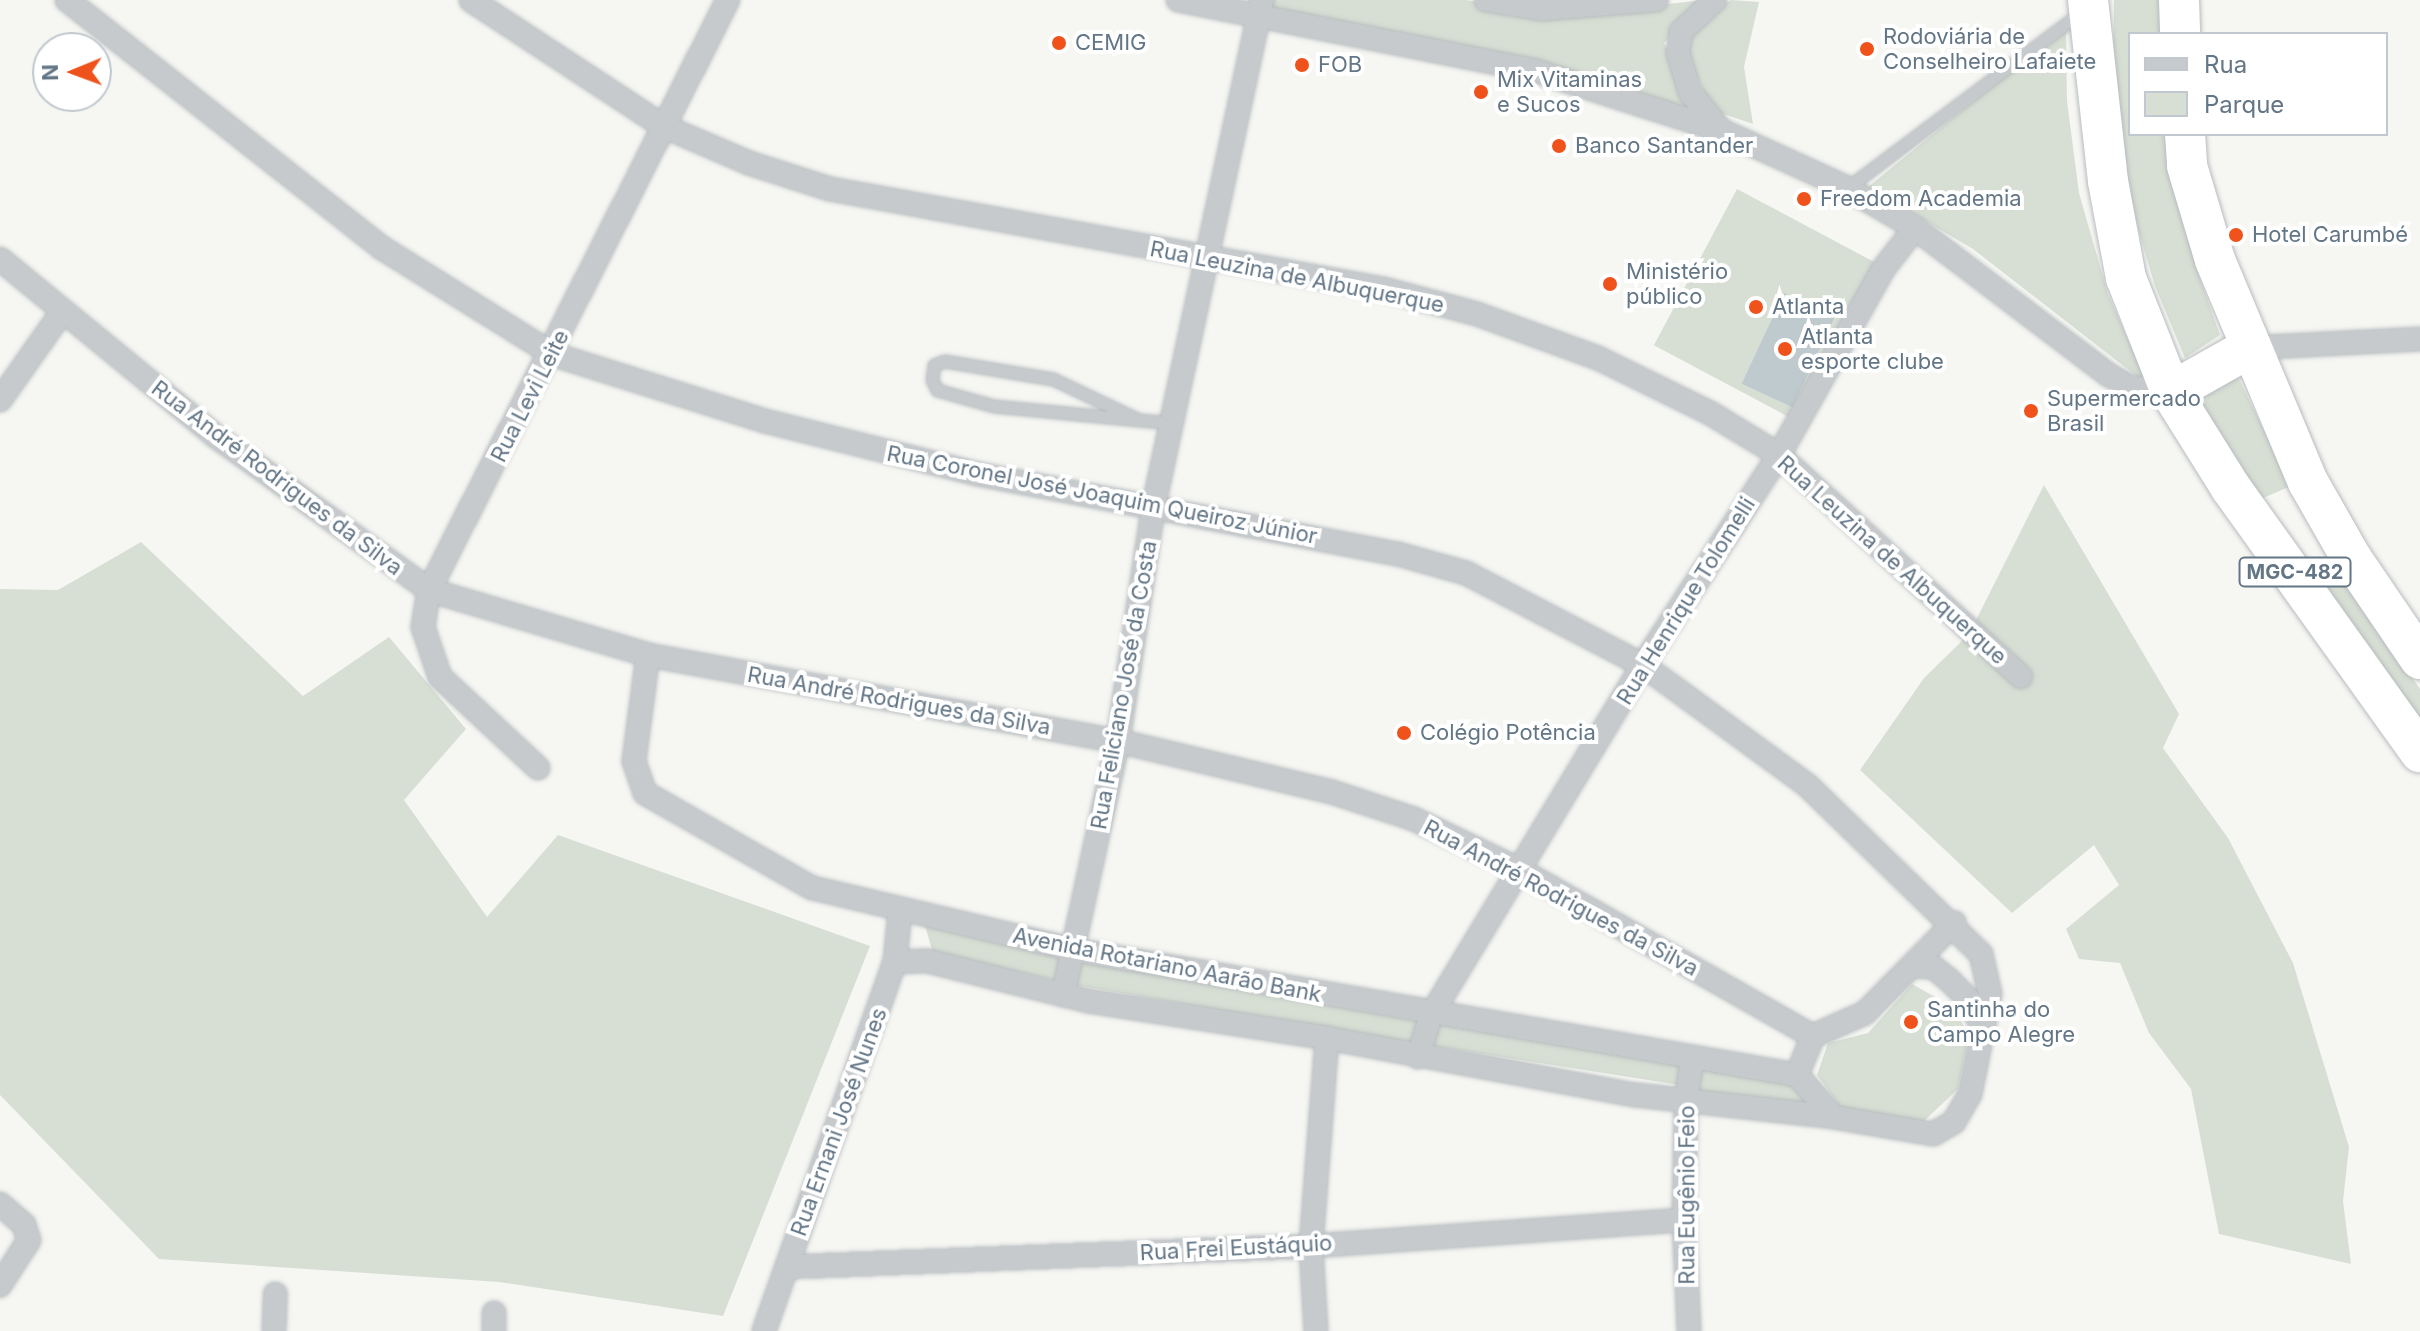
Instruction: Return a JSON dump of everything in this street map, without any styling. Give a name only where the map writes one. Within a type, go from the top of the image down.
[{"type":"highway","points":[[2179,0],[2180,32]]},
{"type":"highway","name":"MGC-482","points":[[2088,3],[2126,278],[2171,392],[2420,752]]},
{"type":"highway","name":"MGC-482","points":[[2185,136],[2187,166],[2249,348],[2308,482],[2352,559],[2420,659]]},
{"type":"highway","points":[[2171,392],[2249,348]]},
{"type":"highway","points":[[2258,520],[2283,518],[2300,508],[2308,482]]},
{"type":"highway","points":[[2308,590],[2311,568],[2323,558],[2352,559]]},
{"type":"street","name":"Rua Coronel José Joaquim Queiroz Júnior","points":[[67,0],[382,248],[552,354],[765,421],[978,474],[1398,554],[1466,573],[1643,665],[1807,785],[1954,923],[1981,954],[1990,994],[1985,1034]]},
{"type":"street","name":"Rua Leuzina de Albuquerque","points":[[471,0],[663,126],[749,163],[830,189],[1383,289],[1477,314],[1598,358],[1710,413],[1779,455],[2021,677]]},
{"type":"street","name":"Rua Levi Leite","points":[[538,768],[440,677],[423,627],[429,590],[552,354],[728,0]]},
{"type":"street","points":[[1178,0],[1260,8],[1533,70],[1720,130],[1847,188],[1915,228],[2107,374],[2130,387],[2171,392]]},
{"type":"street","points":[[1486,0],[1542,9],[1657,0]]},
{"type":"street","points":[[1715,0],[1681,32],[1678,53],[1690,92],[1720,130]]},
{"type":"street","name":"Rua Feliciano José da Costa","points":[[1063,995],[1118,741],[1153,509],[1260,8]]},
{"type":"street","name":"Rua Henrique Tolomelli","points":[[1418,1057],[1431,1015],[1522,871],[1643,665],[1779,455],[1884,268],[1915,228]]},
{"type":"street","name":"Rua André Rodrigues da Silva","points":[[0,259],[217,437],[429,590],[648,655],[1118,741],[1332,792],[1414,819],[1522,871],[1813,1036]]},
{"type":"street","points":[[0,400],[62,312]]},
{"type":"street","points":[[2249,348],[2420,339]]},
{"type":"street","name":"Avenida Rotariano Aarão Bank","points":[[648,655],[634,761],[645,793],[812,888],[1075,950],[1431,1015],[1797,1075]]},
{"type":"street","name":"Rua Ernani José Nunes","points":[[764,1331],[895,962],[900,910]]},
{"type":"street","points":[[1834,1117],[1797,1075],[1813,1036],[1865,1013],[1954,923]]},
{"type":"street","name":"Avenida Rotariano Aarão Bank","points":[[895,962],[928,961],[1063,995],[1327,1038],[1418,1057],[1686,1101],[1834,1117],[1933,1134],[1954,1122],[1970,1094],[1985,1034]]},
{"type":"street","points":[[1913,966],[1933,967],[1950,981],[1969,1000],[1985,1034]]},
{"type":"street","points":[[1316,1331],[1311,1246],[1327,1038]]},
{"type":"street","name":"Rua Eugênio Feio","points":[[1689,1331],[1684,1220],[1686,1101],[1692,1059]]},
{"type":"street","points":[[0,1204],[24,1225],[29,1240],[0,1285]]},
{"type":"street","name":"Rua Frei Eustáquio","points":[[787,1267],[1311,1246],[1684,1220]]},
{"type":"street","points":[[274,1331],[275,1294]]},
{"type":"lane","points":[[1847,188],[2088,3]]},
{"type":"lane","points":[[1139,420],[1053,379],[944,361],[934,365],[932,380],[937,390],[994,406],[1139,420],[1171,423]]},
{"type":"green space","points":[[1270,0],[1467,0],[1548,17],[1704,0],[1664,43],[1703,123],[1268,11]]},
{"type":"green space","points":[[1731,0],[1759,2],[1744,67],[1753,124],[1712,110],[1690,61],[1685,31]]},
{"type":"green space","points":[[2114,0],[2162,0],[2162,32],[2128,32],[2128,136],[2167,136],[2198,273],[2220,335],[2185,358],[2155,286],[2122,175],[2113,84]]},
{"type":"green space","points":[[2066,26],[2067,101],[2079,193],[2108,294],[2148,385],[1973,249],[1868,187]]},
{"type":"green space","name":"Atlanta","points":[[1737,189],[1883,266],[1800,423],[1654,345]]},
{"type":"green space","points":[[2233,367],[2291,486],[2261,499],[2192,393]]},
{"type":"green space","points":[[2044,485],[2179,714],[2163,748],[2228,838],[2293,963],[2349,1147],[2343,1201],[2351,1264],[2219,1234],[2191,1089],[2149,1033],[2120,963],[2079,959],[2066,929],[2119,885],[2094,845],[2012,913],[1860,770],[1924,678],[1969,634]]},
{"type":"green space","points":[[141,542],[303,696],[389,637],[466,729],[404,800],[487,917],[558,835],[870,946],[723,1316],[499,1282],[159,1259],[0,1095],[0,589],[58,590]]},
{"type":"green space","points":[[2338,571],[2420,689],[2420,725],[2319,586]]},
{"type":"green space","points":[[923,919],[1060,955],[1059,981],[933,953]]},
{"type":"green space","points":[[1073,960],[1424,1022],[1419,1045],[1069,984]]},
{"type":"green space","points":[[1912,984],[1953,1007],[1969,1035],[1958,1089],[1922,1123],[1840,1107],[1817,1075],[1828,1043],[1868,1033]]},
{"type":"green space","points":[[1435,1023],[1685,1063],[1681,1085],[1431,1046]]},
{"type":"green space","points":[[1698,1068],[1793,1081],[1821,1110],[1699,1091]]},
{"type":"shaded area","name":"Atlanta esporte clube","points":[[1784,293],[1835,317],[1792,407],[1742,384]]},
{"type":"place","name":"CEMIG","points":[[1059,43]]},
{"type":"place","name":"Rodoviária de Conselheiro Lafaiete","points":[[1867,49]]},
{"type":"place","name":"FOB","points":[[1302,65]]},
{"type":"place","name":"Mix Vitaminas e Sucos","points":[[1481,92]]},
{"type":"place","name":"Banco Santander","points":[[1559,146]]},
{"type":"place","name":"Freedom Academia","points":[[1804,199]]},
{"type":"place","name":"Hotel Carumbé","points":[[2236,235]]},
{"type":"place","name":"Ministério público","points":[[1610,284]]},
{"type":"place","name":"Atlanta","points":[[1756,307]]},
{"type":"place","name":"Atlanta esporte clube","points":[[1785,349]]},
{"type":"place","name":"Supermercado Brasil","points":[[2031,411]]},
{"type":"place","name":"Colégio Potência","points":[[1404,733]]},
{"type":"place","name":"Santinha do Campo Alegre","points":[[1911,1022]]}]
